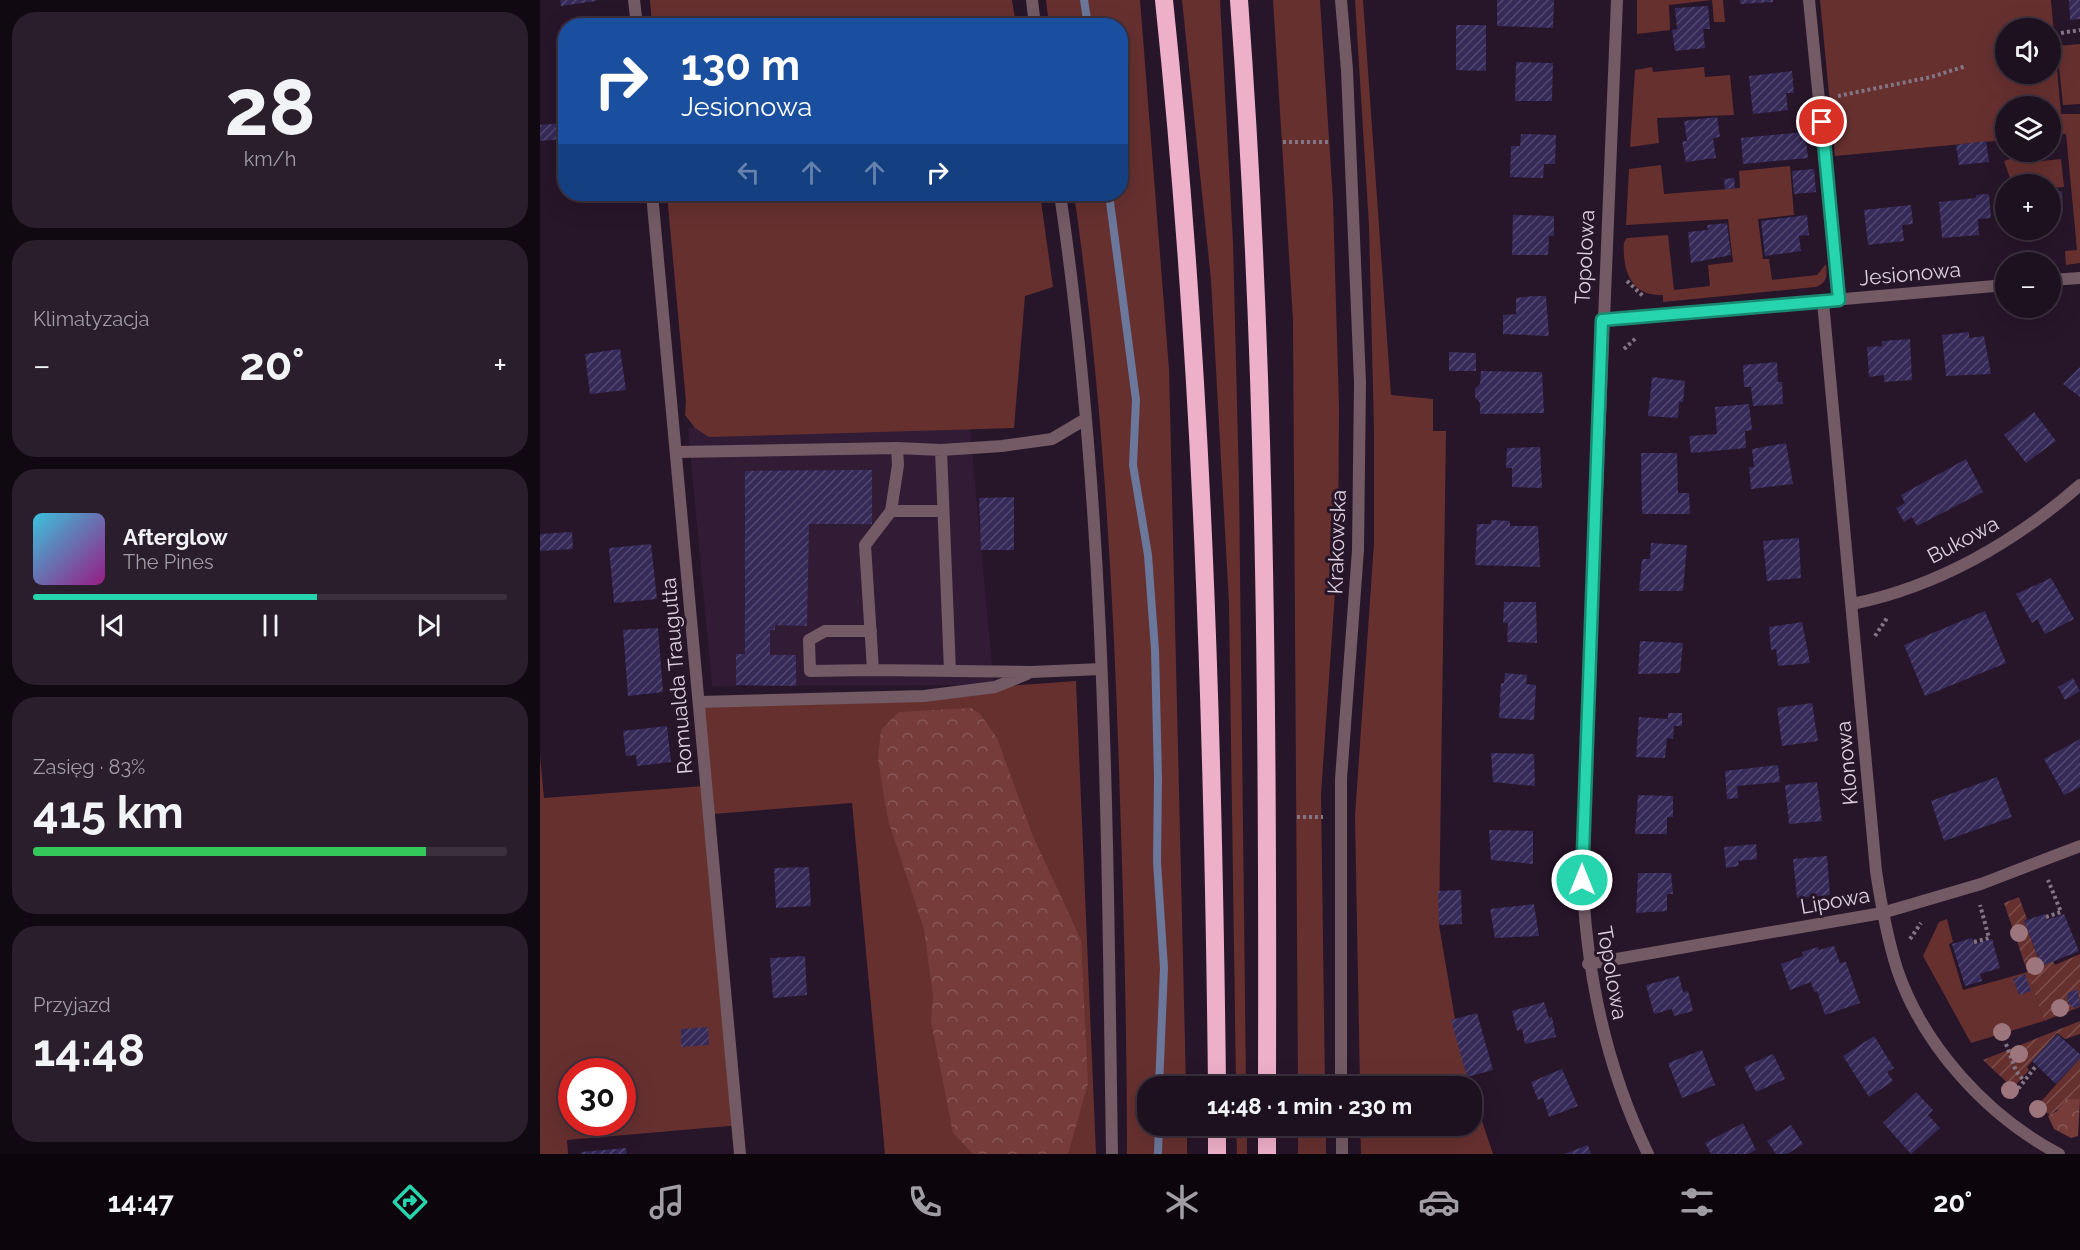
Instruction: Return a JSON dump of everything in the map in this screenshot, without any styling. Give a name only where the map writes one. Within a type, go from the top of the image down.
[{"type":"highway","points":[[1164,0],[1189,272],[1202,497],[1211,738],[1217,1076]]},
{"type":"highway","points":[[1239,0],[1257,306],[1263,469],[1268,741],[1267,1076]]},
{"type":"highway","points":[[1217,1136],[1217,1154]]},
{"type":"highway","points":[[1267,1136],[1267,1154]]},
{"type":"street","points":[[634,0],[636,18]]},
{"type":"street","points":[[1032,0],[1034,18]]},
{"type":"street","name":"Krakowska","points":[[1341,0],[1349,93],[1360,382],[1358,550],[1341,779],[1341,1076]]},
{"type":"street","name":"Topolowa","points":[[1617,0],[1602,320],[1582,860],[1583,920],[1588,964],[1600,1023],[1618,1084],[1648,1154]]},
{"type":"street","points":[[1809,0],[1839,300]]},
{"type":"street","name":"Romualda Traugutta","points":[[653,201],[740,1154]]},
{"type":"street","points":[[1061,201],[1084,420],[1101,669],[1112,1154]]},
{"type":"street","points":[[2061,279],[2080,278]]},
{"type":"street","name":"Jesionowa","points":[[1602,320],[1995,286]]},
{"type":"street","name":"Klonowa","points":[[1823,302],[1876,871],[1882,913],[1898,970],[1910,998],[1918,1016],[1947,1061],[1994,1107],[2035,1141],[2059,1154]]},
{"type":"street","points":[[676,452],[897,448],[941,450],[1002,446],[1052,439],[1084,420]]},
{"type":"street","points":[[873,670],[865,545],[891,511],[898,465],[897,448]]},
{"type":"street","points":[[941,450],[950,671]]},
{"type":"street","name":"Bukowa","points":[[1852,604],[1899,593],[1983,554],[2019,533],[2080,485]]},
{"type":"street","points":[[891,511],[944,511]]},
{"type":"street","points":[[871,632],[825,631],[809,640],[810,671],[1031,672],[1101,669]]},
{"type":"street","points":[[699,702],[966,692],[995,687],[1031,672]]},
{"type":"street","name":"Lipowa","points":[[1588,964],[1882,913],[1981,884],[2080,846]]},
{"type":"street","points":[[1342,1136],[1342,1154]]},
{"type":"path","points":[[2061,33],[2080,30]]},
{"type":"path","points":[[1819,99],[1881,89],[1966,66]]},
{"type":"path","points":[[1283,142],[1334,142],[1335,153]]},
{"type":"path","points":[[1621,354],[1631,341],[1645,335]]},
{"type":"path","points":[[1297,817],[1326,817],[1326,808]]},
{"type":"path","points":[[2038,880],[2047,876],[2061,912],[2046,918]]},
{"type":"path","points":[[1974,942],[1989,938],[1978,901],[1989,898]]},
{"type":"path","points":[[1910,941],[1927,918]]},
{"type":"path","points":[[2006,1044],[2016,1071],[2024,1081]]},
{"type":"path","points":[[2011,1099],[2036,1066]]},
{"type":"path","points":[[2004,1093],[2016,1104]]},
{"type":"shaded area","points":[[650,0],[1012,0],[1015,18],[651,18]]},
{"type":"shaded area","points":[[1046,0],[1140,0],[1169,369],[1186,1076],[1137,1076],[1137,1136],[1187,1136],[1187,1154],[1127,1154],[1123,889],[1106,497],[1093,345],[1075,201],[1128,201],[1128,18],[1048,18]]},
{"type":"shaded area","points":[[1182,0],[1220,0],[1233,243],[1239,483],[1246,1076],[1236,1076],[1229,603],[1211,280]]},
{"type":"shaded area","points":[[1273,0],[1320,0],[1333,200],[1339,408],[1338,549],[1321,794],[1325,1076],[1298,1076],[1293,320]]},
{"type":"shaded area","points":[[1355,0],[1363,0],[1391,395],[1433,399],[1433,431],[1446,431],[1439,925],[1455,1019],[1452,1020],[1467,1076],[1360,1076],[1355,816],[1374,543],[1374,428],[1369,226]]},
{"type":"shaded area","points":[[1637,0],[1712,0],[1669,5],[1670,30],[1637,34]]},
{"type":"shaded area","points":[[1712,0],[1723,0],[1725,22],[1714,22]]},
{"type":"shaded area","points":[[1820,0],[2051,0],[2053,18],[1995,18],[1995,84],[2058,84],[2059,96],[1995,96],[1995,141],[1835,156]]},
{"type":"shaded area","points":[[2080,44],[2080,104],[2063,105],[2061,46]]},
{"type":"shaded area","points":[[1652,67],[1653,72],[1704,67],[1705,77],[1730,75],[1734,115],[1657,118],[1659,143],[1630,147],[1635,70]]},
{"type":"shaded area","points":[[2061,114],[2080,114],[2080,263],[2066,265],[2065,251],[2077,250],[2066,134],[2061,134]]},
{"type":"shaded area","points":[[2061,159],[2064,187],[2061,187],[2061,174],[2009,174],[2004,162],[2061,162]]},
{"type":"shaded area","points":[[1661,165],[1664,194],[1740,188],[1739,171],[1790,166],[1794,215],[1758,219],[1763,259],[1769,259],[1772,280],[1817,275],[1826,264],[1824,281],[1815,287],[1663,302],[1663,295],[1646,293],[1634,285],[1625,265],[1624,242],[1627,238],[1668,235],[1674,290],[1710,286],[1708,265],[1733,262],[1728,219],[1626,225],[1629,169]]},
{"type":"shaded area","points":[[668,201],[1041,201],[1053,287],[1025,296],[1014,428],[709,437],[695,428],[685,415],[686,402]]},
{"type":"shaded area","points":[[698,426],[970,429],[994,685],[712,686],[688,429]]},
{"type":"shaded area","points":[[1076,681],[1096,1154],[885,1154],[852,803],[713,814],[741,1125],[636,1134],[636,1058],[558,1058],[558,1136],[613,1136],[567,1140],[568,1154],[540,1154],[540,755],[544,798],[704,786],[698,708]]},
{"type":"shaded area","points":[[2019,897],[2027,919],[2024,921],[2040,962],[2051,958],[2055,965],[2080,954],[2080,1007],[2044,1021],[2004,903]]},
{"type":"shaded area","points":[[1947,919],[1953,942],[1949,944],[1963,990],[2028,972],[2044,1021],[1971,1043],[1923,956],[1939,922]]},
{"type":"shaded area","points":[[2080,1021],[2080,1034],[2065,1039],[2057,1033],[2027,1067],[2029,1070],[2013,1088],[1983,1060]]},
{"type":"shaded area","points":[[2080,1058],[2080,1099],[2065,1099],[2062,1106],[2050,1115],[2037,1106]]},
{"type":"shaded area","points":[[1482,1121],[1493,1154],[1361,1154],[1360,1136],[1482,1136]]},
{"type":"shaded area","points":[[1236,1136],[1247,1136],[1247,1154],[1237,1154]]},
{"type":"shaded area","points":[[1298,1136],[1326,1136],[1326,1154],[1298,1154]]},
{"type":"green space","points":[[971,708],[980,714],[997,738],[1032,834],[1081,940],[1088,1083],[1068,1154],[973,1154],[953,1133],[931,1022],[933,996],[924,929],[889,823],[878,758],[881,730],[899,712]]},
{"type":"green space","points":[[2072,1097],[2080,1099],[2078,1136],[2071,1138],[2054,1129],[2048,1116],[2057,1111],[2065,1099]]},
{"type":"building","points":[[560,0],[596,0],[596,1],[561,6]]},
{"type":"building","points":[[1497,0],[1554,0],[1553,28],[1497,26]]},
{"type":"building","points":[[1740,0],[1773,0],[1773,2],[1740,4]]},
{"type":"building","points":[[2069,0],[2080,0],[2080,19],[2070,20]]},
{"type":"building","points":[[1708,6],[1710,29],[1703,29],[1705,48],[1675,51],[1672,30],[1677,29],[1675,8]]},
{"type":"building","points":[[1456,25],[1486,25],[1486,71],[1456,70]]},
{"type":"building","points":[[1516,62],[1553,63],[1552,101],[1515,101]]},
{"type":"building","points":[[1792,71],[1794,93],[1786,93],[1788,110],[1753,114],[1749,76]]},
{"type":"building","points":[[1717,117],[1720,137],[1713,138],[1716,158],[1686,162],[1682,141],[1687,141],[1684,121]]},
{"type":"building","points":[[558,123],[558,139],[540,141],[540,125]]},
{"type":"building","points":[[1805,132],[1808,158],[1743,164],[1741,138]]},
{"type":"building","points":[[1521,134],[1556,135],[1555,164],[1544,164],[1543,178],[1510,177],[1511,146],[1520,146]]},
{"type":"building","points":[[1986,141],[1989,162],[1959,165],[1956,145]]},
{"type":"building","points":[[1814,169],[1816,192],[1794,194],[1792,171]]},
{"type":"building","points":[[1734,178],[1735,188],[1725,189],[1724,179]]},
{"type":"building","points":[[2061,191],[2063,212],[2061,212]]},
{"type":"building","points":[[1989,194],[1991,218],[1978,219],[1979,235],[1942,238],[1939,202],[1976,198],[1976,195]]},
{"type":"building","points":[[1911,205],[1913,224],[1902,225],[1904,241],[1868,245],[1864,210]]},
{"type":"building","points":[[1513,215],[1554,216],[1554,236],[1549,236],[1548,255],[1512,255]]},
{"type":"building","points":[[1807,215],[1809,235],[1799,236],[1801,251],[1765,256],[1761,221]]},
{"type":"building","points":[[1727,223],[1731,255],[1691,263],[1688,232],[1708,230],[1707,225]]},
{"type":"building","points":[[1546,296],[1549,336],[1503,334],[1503,315],[1516,314],[1516,298]]},
{"type":"building","points":[[1969,332],[1969,338],[1984,336],[1991,374],[1946,376],[1942,335]]},
{"type":"building","points":[[1910,339],[1912,380],[1884,382],[1884,375],[1869,377],[1867,347],[1882,346],[1882,341]]},
{"type":"building","points":[[620,349],[626,390],[590,394],[585,354]]},
{"type":"building","points":[[1449,352],[1476,353],[1476,371],[1449,371]]},
{"type":"building","points":[[1777,362],[1778,382],[1782,382],[1783,404],[1753,406],[1751,387],[1744,387],[1743,365]]},
{"type":"building","points":[[2080,367],[2080,397],[2063,384]]},
{"type":"building","points":[[1481,371],[1542,372],[1544,413],[1480,414],[1480,403],[1475,397],[1475,389],[1480,384]]},
{"type":"building","points":[[1652,377],[1685,381],[1683,402],[1679,402],[1678,418],[1648,416]]},
{"type":"building","points":[[1749,404],[1752,430],[1745,431],[1746,448],[1691,453],[1689,436],[1717,434],[1715,407]]},
{"type":"building","points":[[2034,412],[2056,441],[2026,463],[2004,435]]},
{"type":"building","points":[[1786,443],[1793,484],[1751,489],[1749,467],[1754,467],[1752,449]]},
{"type":"building","points":[[1540,447],[1542,488],[1512,487],[1512,468],[1506,468],[1507,448]]},
{"type":"building","points":[[1641,453],[1677,453],[1678,493],[1689,493],[1690,514],[1642,514]]},
{"type":"building","points":[[1966,459],[1983,492],[1917,526],[1912,517],[1904,522],[1896,508],[1905,503],[1901,495]]},
{"type":"building","points":[[872,470],[872,524],[809,524],[807,626],[775,625],[775,630],[770,630],[770,655],[796,655],[796,686],[736,685],[736,654],[745,654],[745,471]]},
{"type":"building","points":[[1014,497],[1014,550],[981,550],[979,498]]},
{"type":"building","points":[[1491,520],[1510,521],[1510,526],[1538,526],[1540,567],[1475,565],[1477,524],[1491,524]]},
{"type":"building","points":[[572,532],[573,549],[540,551],[540,534]]},
{"type":"building","points":[[1799,538],[1801,578],[1767,581],[1763,541]]},
{"type":"building","points":[[1651,543],[1687,545],[1683,591],[1639,591],[1642,559],[1650,559]]},
{"type":"building","points":[[651,544],[657,599],[614,603],[609,548]]},
{"type":"building","points":[[2051,578],[2074,619],[2045,634],[2037,619],[2032,623],[2016,594]]},
{"type":"building","points":[[1504,602],[1536,602],[1537,643],[1507,642],[1508,623],[1503,623]]},
{"type":"building","points":[[1985,611],[2006,663],[1925,696],[1904,645]]},
{"type":"building","points":[[1802,622],[1810,663],[1778,666],[1776,649],[1771,650],[1769,627]]},
{"type":"building","points":[[658,628],[663,692],[628,696],[623,630]]},
{"type":"building","points":[[1640,641],[1683,643],[1680,673],[1638,674]]},
{"type":"building","points":[[1505,673],[1527,675],[1526,684],[1536,685],[1534,720],[1499,718],[1501,683],[1504,683]]},
{"type":"building","points":[[2073,678],[2080,691],[2065,700],[2058,687]]},
{"type":"building","points":[[1812,703],[1818,741],[1782,746],[1777,708]]},
{"type":"building","points":[[1668,713],[1682,713],[1682,726],[1674,726],[1673,739],[1667,738],[1665,758],[1636,757],[1639,717],[1668,719]]},
{"type":"building","points":[[667,726],[671,762],[637,766],[636,755],[626,756],[623,731]]},
{"type":"building","points":[[2080,739],[2080,787],[2064,795],[2044,759]]},
{"type":"building","points":[[1491,753],[1534,754],[1535,786],[1493,782]]},
{"type":"building","points":[[1778,765],[1780,782],[1737,786],[1738,798],[1727,799],[1725,771]]},
{"type":"building","points":[[1997,777],[2012,817],[1944,841],[1931,801]]},
{"type":"building","points":[[1817,782],[1822,821],[1789,824],[1785,785]]},
{"type":"building","points":[[1638,795],[1673,796],[1673,817],[1667,817],[1667,834],[1635,834]]},
{"type":"building","points":[[1489,830],[1533,831],[1533,864],[1491,860]]},
{"type":"building","points":[[1756,844],[1757,859],[1738,861],[1739,866],[1726,868],[1724,847]]},
{"type":"building","points":[[1827,856],[1830,895],[1797,898],[1793,859]]},
{"type":"building","points":[[809,867],[811,906],[776,908],[774,868]]},
{"type":"building","points":[[1638,873],[1671,873],[1673,894],[1667,894],[1667,911],[1636,913]]},
{"type":"building","points":[[1461,890],[1462,924],[1439,925],[1438,891]]},
{"type":"building","points":[[1534,904],[1539,936],[1495,938],[1490,909]]},
{"type":"building","points":[[2045,914],[2047,920],[2064,914],[2079,951],[2042,966],[2024,921]]},
{"type":"building","points":[[1972,938],[1974,944],[1992,939],[2000,968],[1980,974],[1982,981],[1965,986],[1952,944]]},
{"type":"building","points":[[1834,946],[1840,963],[1846,962],[1860,1003],[1825,1015],[1817,991],[1814,992],[1811,982],[1790,990],[1781,964],[1803,956],[1802,952],[1818,947],[1819,950]]},
{"type":"building","points":[[805,956],[807,995],[773,998],[770,958]]},
{"type":"building","points":[[2025,974],[2031,991],[2019,995],[2013,979]]},
{"type":"building","points":[[1679,976],[1683,992],[1688,991],[1693,1011],[1674,1016],[1672,1009],[1654,1014],[1646,985]]},
{"type":"building","points":[[2078,989],[2080,1006],[2074,1008],[2067,1002],[2068,993]]},
{"type":"building","points":[[1544,1002],[1549,1018],[1552,1017],[1556,1037],[1525,1044],[1522,1029],[1517,1031],[1512,1011]]},
{"type":"building","points":[[1477,1013],[1493,1070],[1467,1076],[1451,1020]]},
{"type":"building","points":[[708,1027],[709,1045],[681,1047],[681,1029]]},
{"type":"building","points":[[2057,1034],[2080,1054],[2080,1058],[2056,1084],[2032,1061]]},
{"type":"building","points":[[1874,1036],[1894,1068],[1887,1072],[1893,1081],[1869,1097],[1843,1056]]},
{"type":"building","points":[[1702,1050],[1715,1085],[1682,1098],[1668,1063]]},
{"type":"building","points":[[1773,1054],[1785,1079],[1756,1092],[1744,1067]]},
{"type":"building","points":[[1562,1069],[1578,1106],[1549,1117],[1543,1098],[1538,1100],[1531,1082]]},
{"type":"building","points":[[1916,1092],[1933,1110],[1928,1115],[1940,1128],[1911,1154],[1883,1123]]},
{"type":"building","points":[[1743,1123],[1756,1150],[1748,1154],[1711,1154],[1705,1143]]},
{"type":"building","points":[[1791,1125],[1803,1144],[1787,1154],[1776,1154],[1767,1141]]},
{"type":"building","points":[[1588,1145],[1591,1154],[1564,1154]]},
{"type":"building","points":[[626,1148],[627,1154],[581,1154],[581,1152]]},
{"type":"waterway","points":[[1084,0],[1087,18]]},
{"type":"waterway","points":[[1110,201],[1136,400],[1133,465],[1148,555],[1155,650],[1157,862],[1164,968],[1159,1076]]},
{"type":"waterway","points":[[1158,1154],[1159,1136]]},
{"type":"route","points":[[1582,880],[1602,320],[1839,300],[1822,122]]}]
